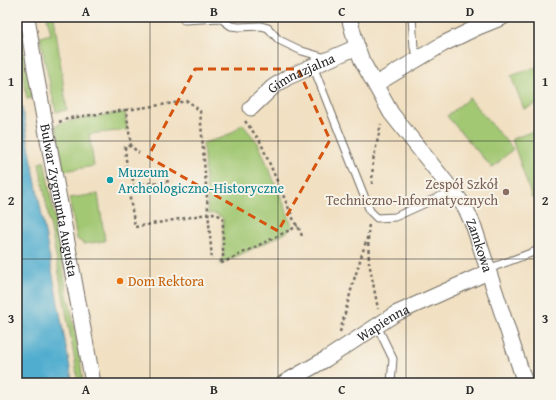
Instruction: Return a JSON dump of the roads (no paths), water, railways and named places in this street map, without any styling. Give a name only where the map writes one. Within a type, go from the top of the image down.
[{"type":"street","name":"Bulwar Zygmunta Augusta","points":[[27,17],[93,383]]},
{"type":"street","name":"Zamkowa","points":[[349,17],[362,61],[391,113],[466,209],[474,227],[525,383]]},
{"type":"street","points":[[376,84],[478,22],[503,17]]},
{"type":"street","name":"Gimnazjalna","points":[[246,112],[273,87],[288,77],[357,47]]},
{"type":"street","name":"Wapienna","points":[[284,383],[395,314],[488,272]]},
{"type":"lane","points":[[412,17],[414,48],[420,58]]},
{"type":"lane","points":[[184,20],[220,18],[231,26],[261,26],[268,28],[279,40],[302,51],[329,59]]},
{"type":"lane","points":[[313,66],[370,211],[377,218],[395,217],[452,191]]},
{"type":"lane","points":[[488,272],[496,266],[539,250]]},
{"type":"lane","points":[[379,325],[393,359],[391,383]]},
{"type":"water","points":[[17,80],[72,379],[72,383],[17,383]]},
{"type":"place","name":"Muzeum Archeologiczno-Historyczne","points":[[110,180]]},
{"type":"place","name":"Zespół Szkół Techniczno-Informatycznych","points":[[506,192]]},
{"type":"place","name":"Dom Rektora","points":[[120,281]]}]
